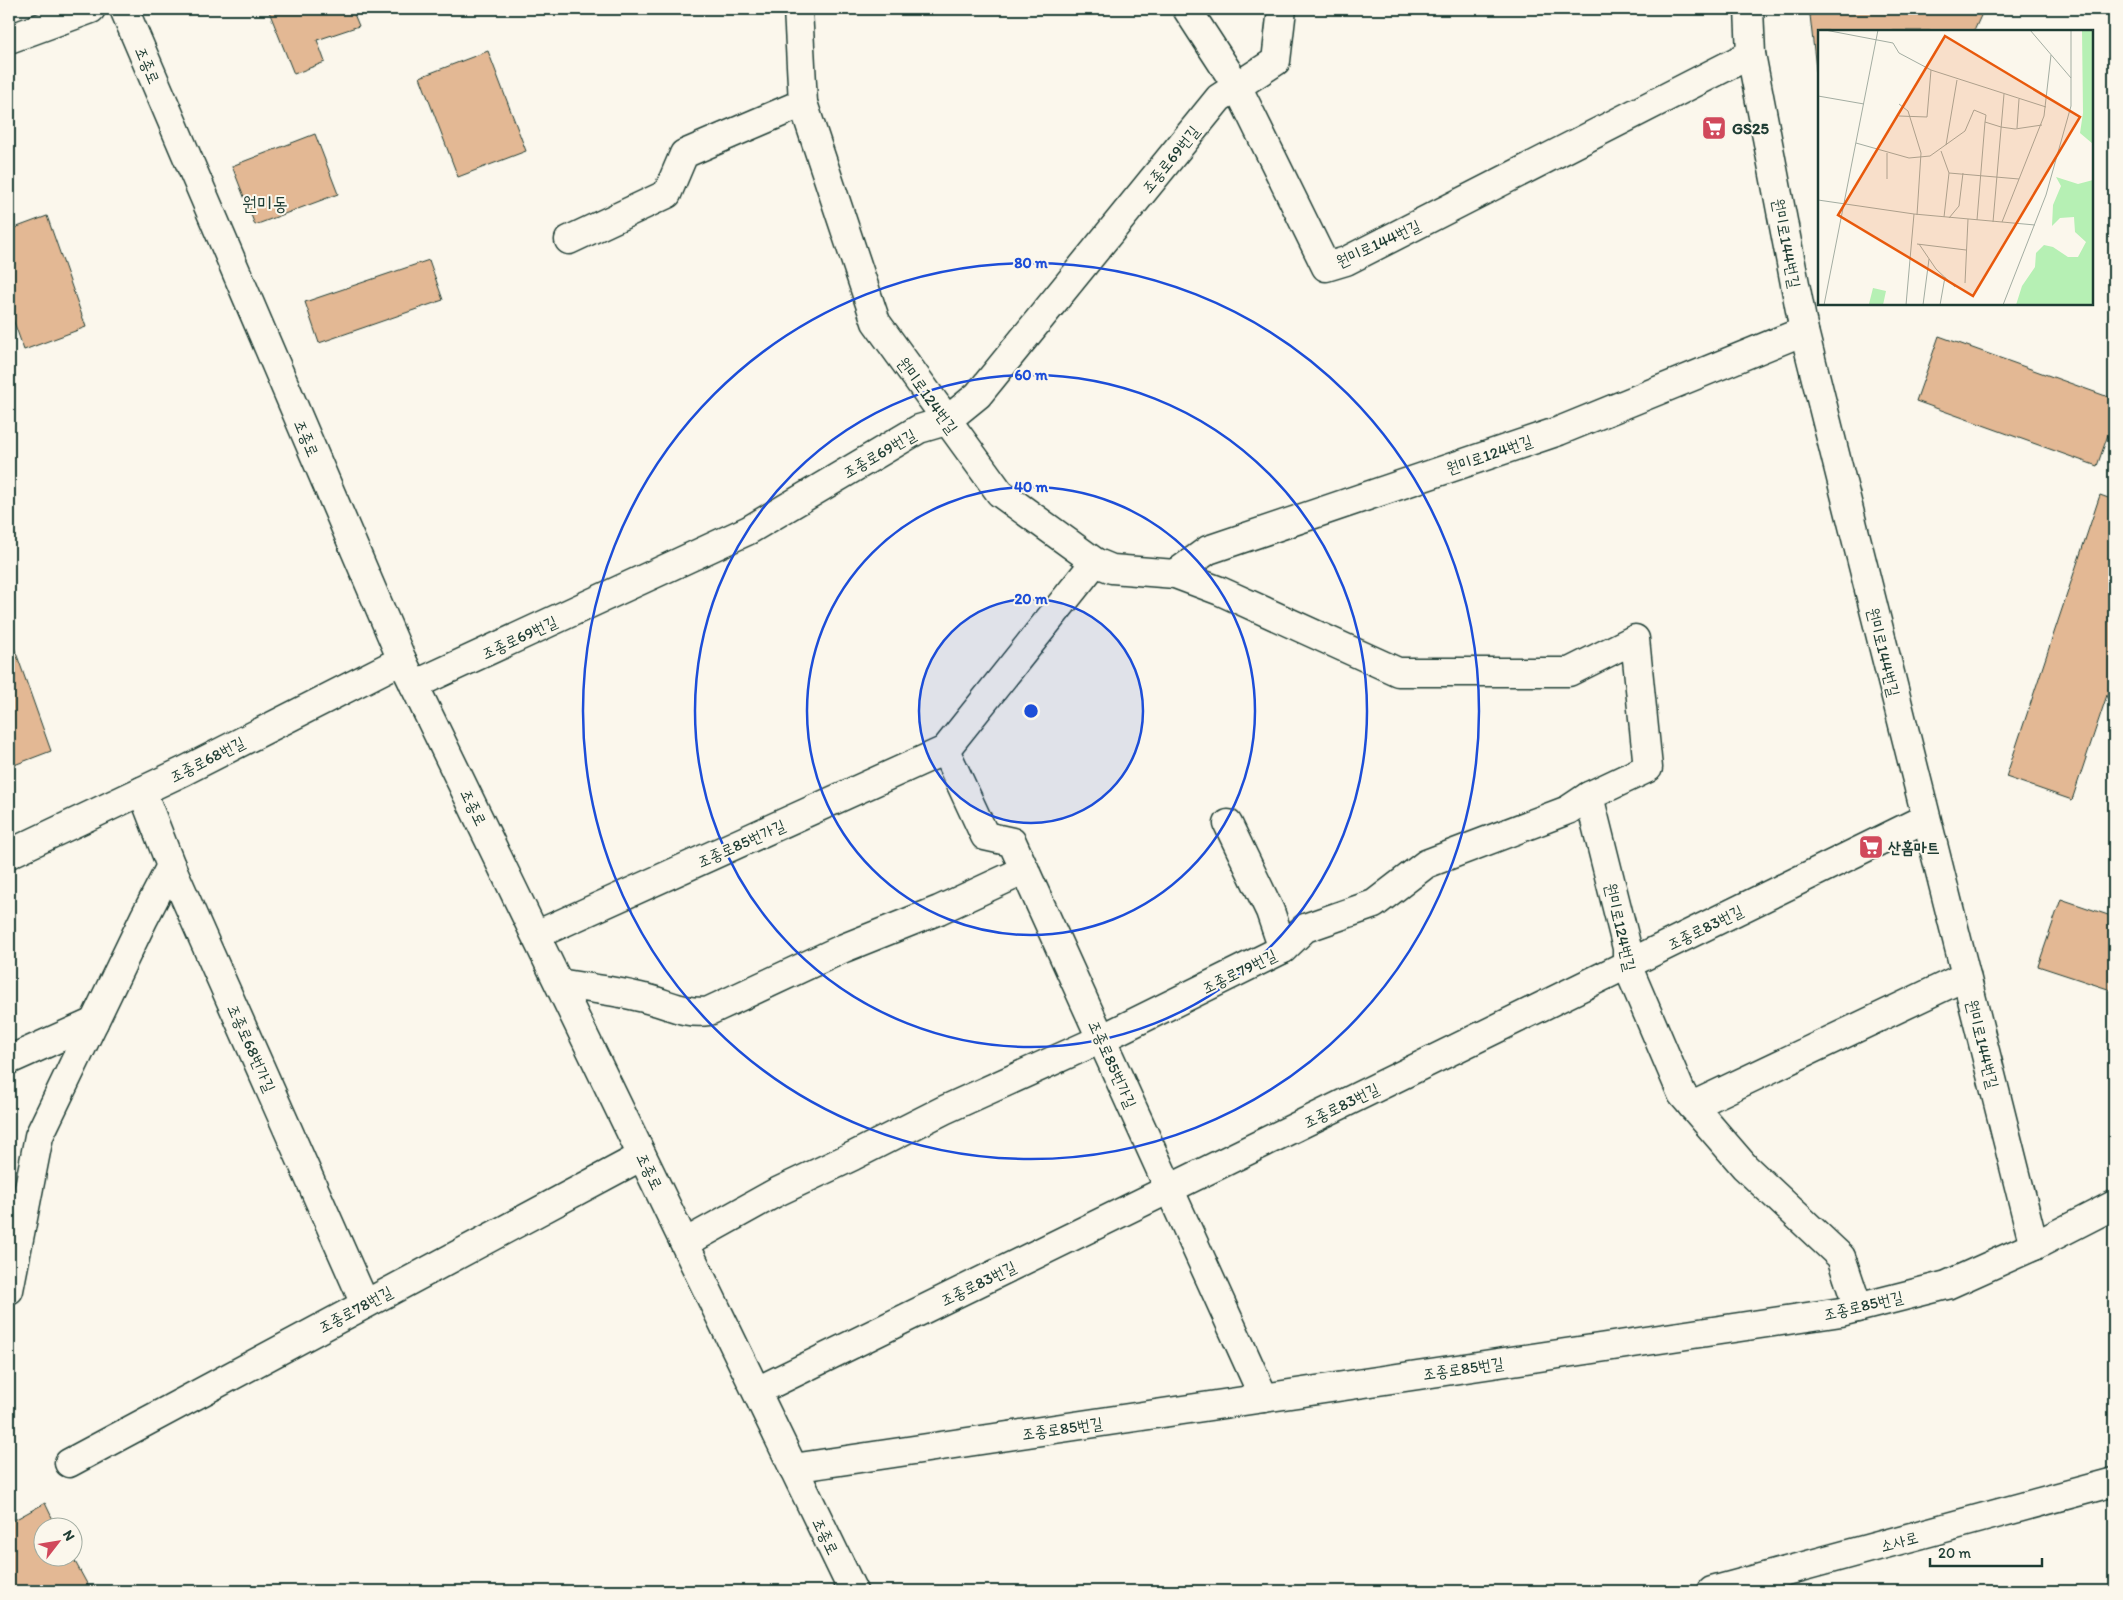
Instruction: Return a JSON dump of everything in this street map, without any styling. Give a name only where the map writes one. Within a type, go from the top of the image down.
[{"type":"street","points":[[9,39],[91,9]]},
{"type":"street","name":"조종로","points":[[124,9],[402,660],[853,1591]]},
{"type":"street","name":"원미로124번길","points":[[798,9],[803,103],[876,322],[1000,493],[1095,562],[1112,568],[1175,574],[1220,591],[1398,672],[1569,672],[1635,639],[1648,768],[1589,796],[1627,948],[1627,965],[1682,1094],[1746,1167],[1841,1257],[1858,1308]]},
{"type":"street","points":[[1187,9],[1237,86]]},
{"type":"street","name":"조종로69번길","points":[[414,685],[749,530],[919,429],[946,420],[978,395],[1219,98],[1276,61],[1282,9]]},
{"type":"street","name":"원미로144번길","points":[[1749,9],[1751,54],[1804,331],[2034,1246]]},
{"type":"street","name":"원미로144번길","points":[[1237,86],[1326,267],[1346,261],[1751,54]]},
{"type":"street","points":[[569,240],[667,194],[684,154],[803,103]]},
{"type":"street","name":"원미로124번길","points":[[1175,574],[1208,550],[1559,431],[1804,331]]},
{"type":"street","name":"조종로85번가길","points":[[536,935],[946,750],[1095,562]]},
{"type":"street","name":"조종로68번길","points":[[9,854],[142,791],[402,660]]},
{"type":"street","name":"조종로85번가길","points":[[946,750],[986,836],[1012,842],[1264,1398]]},
{"type":"street","name":"조종로68번가길","points":[[142,791],[171,866],[365,1304]]},
{"type":"street","name":"조종로79번길","points":[[684,1243],[775,1193],[944,1110],[1101,1039],[1284,949],[1305,928],[1374,904],[1426,864],[1568,810],[1589,796]]},
{"type":"street","name":"조종로83번길","points":[[757,1391],[1926,818]]},
{"type":"street","points":[[1228,824],[1270,911],[1284,949]]},
{"type":"street","points":[[9,1290],[12,1259],[39,1136],[171,866]]},
{"type":"street","points":[[559,983],[645,998],[684,1011],[697,1013],[708,1011],[844,948],[939,910],[1025,870]]},
{"type":"street","points":[[1692,1106],[1966,976]]},
{"type":"street","points":[[9,1060],[94,1022]]},
{"type":"street","name":"조종로78번길","points":[[69,1463],[642,1156]]},
{"type":"street","name":"조종로85번길","points":[[793,1468],[1858,1308],[1947,1284],[2034,1246],[2114,1205]]},
{"type":"street","name":"소사로","points":[[1712,1591],[2114,1482]]},
{"type":"building","points":[[268,9],[352,9],[359,26],[317,40],[325,62],[294,74]]},
{"type":"building","points":[[1834,9],[1984,9],[1974,30],[1818,30],[1818,87],[1810,15]]},
{"type":"building","points":[[488,51],[526,151],[458,177],[420,77]]},
{"type":"building","points":[[315,134],[338,194],[255,225],[232,166]]},
{"type":"building","points":[[47,216],[86,327],[24,350],[9,308],[9,230]]},
{"type":"building","points":[[429,260],[443,300],[319,343],[305,302]]},
{"type":"building","points":[[1939,336],[2114,399],[2114,418],[2097,466],[1916,401]]},
{"type":"building","points":[[2100,495],[2114,500],[2114,674],[2072,800],[2006,777]]},
{"type":"building","points":[[9,633],[51,751],[9,767]]},
{"type":"building","points":[[2061,899],[2114,917],[2114,991],[2038,966]]},
{"type":"building","points":[[45,1503],[52,1518],[32,1518],[32,1568],[79,1568],[91,1591],[9,1591],[9,1523]]},
{"type":"place","name":"GS25","points":[[1714,128]]},
{"type":"place","name":"산홈마트","points":[[1871,847]]},
{"type":"district","name":"원미동","points":[[265,203]]}]
